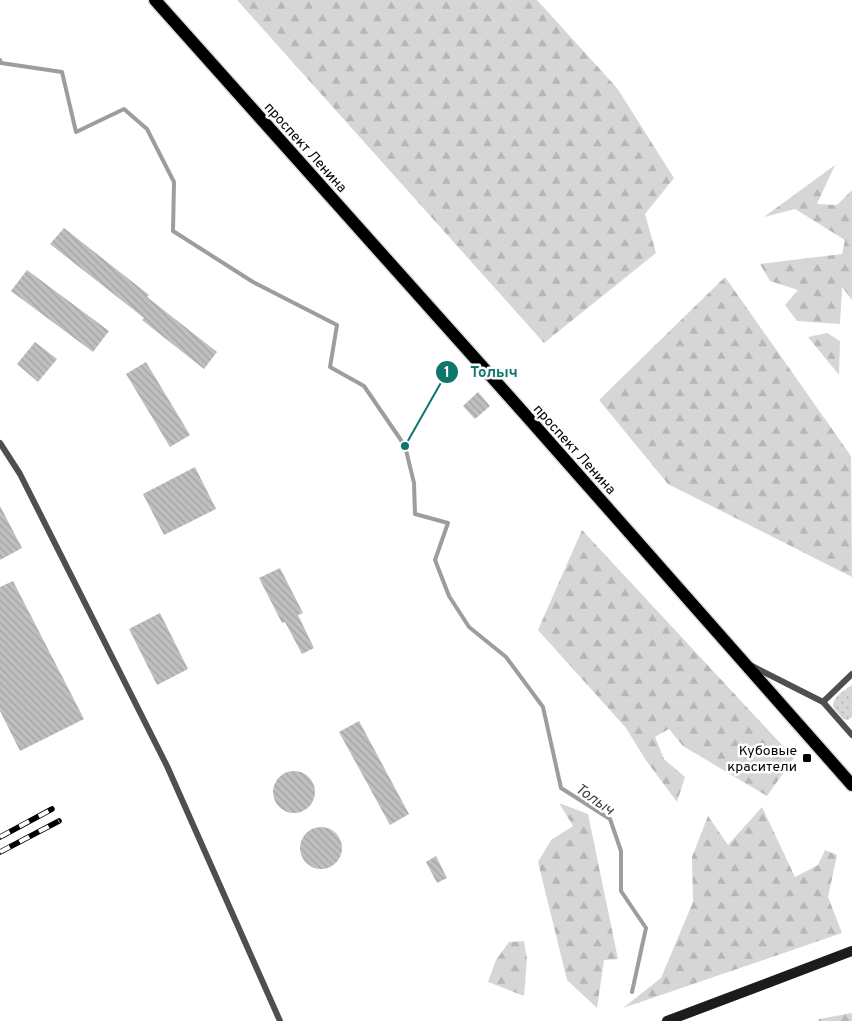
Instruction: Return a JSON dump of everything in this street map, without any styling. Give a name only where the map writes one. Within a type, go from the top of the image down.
[{"type":"main road","name":"проспект Ленина","points":[[155,0],[852,785]]},
{"type":"street","points":[[667,1021],[852,951]]},
{"type":"lane","points":[[0,442],[20,474],[168,766],[280,1021]]},
{"type":"lane","points":[[744,662],[823,702],[852,735]]},
{"type":"lane","points":[[823,702],[852,674]]},
{"type":"green space","points":[[237,0],[537,0],[617,88],[674,178],[645,214],[656,253],[544,343]]},
{"type":"green space","points":[[835,165],[817,204],[837,205],[852,190],[852,300],[842,287],[840,324],[797,321],[785,305],[798,290],[770,281],[760,264],[842,254],[845,240],[795,209],[764,217]]},
{"type":"green space","points":[[725,277],[851,456],[852,577],[668,484],[599,400]]},
{"type":"green space","points":[[827,333],[840,341],[839,375],[808,337]]},
{"type":"green space","points":[[582,530],[794,758],[767,796],[683,746],[669,729],[655,737],[664,759],[685,777],[677,802],[645,759],[626,728],[538,630]]},
{"type":"green space","points":[[852,685],[852,717],[848,720],[843,719],[833,707],[833,703],[842,692]]},
{"type":"green space","points":[[559,803],[588,814],[618,959],[604,960],[597,1008],[567,980],[538,862],[551,840],[573,826]]},
{"type":"green space","points":[[762,807],[795,877],[818,865],[825,850],[837,855],[828,897],[842,933],[623,1008],[661,978],[693,902],[692,857],[708,816],[728,845]]},
{"type":"green space","points":[[524,941],[527,959],[524,996],[488,982],[496,960],[509,942]]},
{"type":"green space","points":[[852,1013],[852,1021],[818,1021],[819,1019]]},
{"type":"building","points":[[64,228],[217,352],[204,369],[142,320],[144,318],[50,244]]},
{"type":"building","points":[[27,270],[109,331],[93,352],[11,291]]},
{"type":"building","points":[[35,342],[57,359],[38,382],[17,364]]},
{"type":"building","points":[[146,362],[190,435],[170,447],[126,374]]},
{"type":"building","points":[[478,392],[490,406],[475,419],[463,406]]},
{"type":"building","points":[[195,467],[216,509],[164,535],[143,494]]},
{"type":"building","points":[[0,506],[22,548],[0,560]]},
{"type":"building","points":[[280,568],[303,613],[298,615],[314,648],[302,654],[285,622],[282,623],[259,578]]},
{"type":"building","points":[[13,581],[84,719],[20,751],[0,711],[0,587]]},
{"type":"building","points":[[160,613],[188,669],[157,685],[129,629]]},
{"type":"building","points":[[359,721],[409,814],[390,825],[339,732]]},
{"type":"building","points":[[290,771],[298,771],[309,777],[315,792],[309,807],[298,813],[290,813],[279,807],[273,796],[273,788],[279,777]]},
{"type":"building","points":[[317,827],[325,827],[336,833],[342,848],[336,863],[325,869],[317,869],[306,863],[300,852],[300,844],[306,833]]},
{"type":"building","points":[[436,856],[447,878],[437,883],[426,862]]},
{"type":"waterway","name":"Толыч","points":[[0,60],[1,63],[62,72],[76,132],[124,109],[147,129],[174,182],[173,231],[253,282],[337,325],[330,367],[364,386],[405,446],[414,483],[415,514],[448,523],[435,560],[449,596],[469,627],[506,657],[543,707],[561,788],[610,819],[621,851],[621,891],[646,928],[632,992]]},
{"type":"railway","points":[[0,837],[52,809]]},
{"type":"railway","points":[[0,852],[59,821]]},
{"type":"place","name":"Толыч","points":[[405,446]]},
{"type":"place","name":"Кубовые красители","points":[[807,758]]}]
